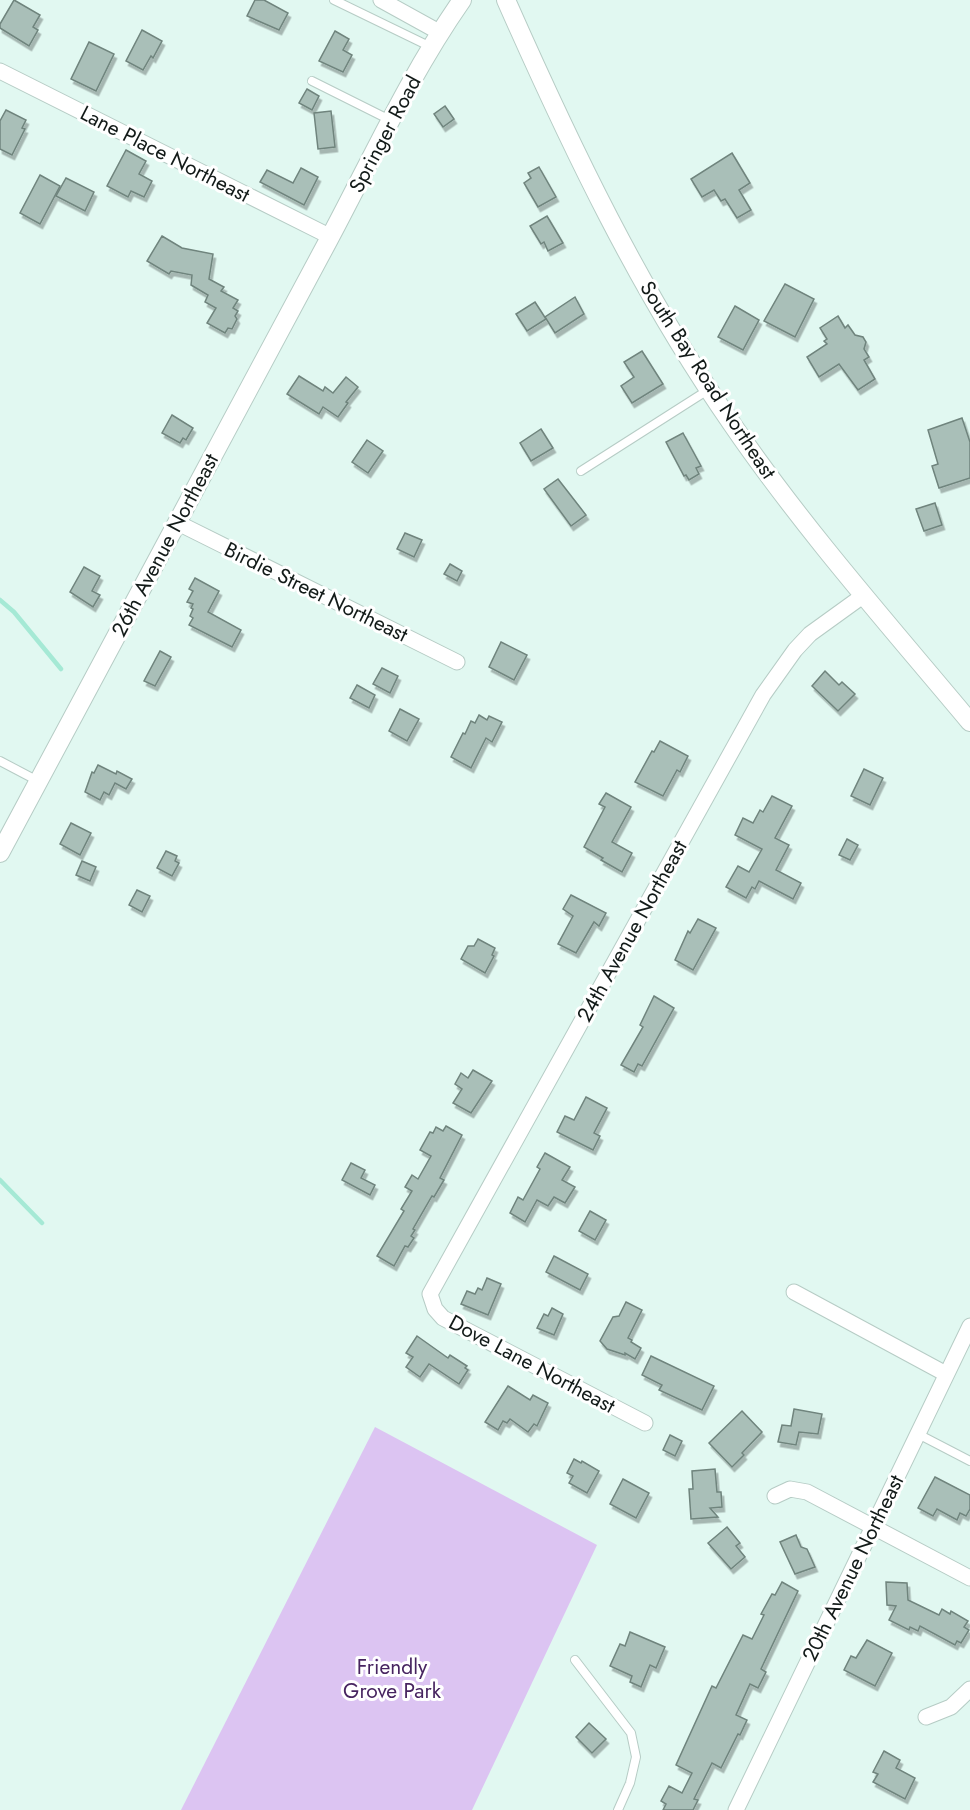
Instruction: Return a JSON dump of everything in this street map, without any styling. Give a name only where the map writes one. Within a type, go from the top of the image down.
[{"type":"street","points":[[381,0],[435,40],[462,0]]},
{"type":"street","name":"South Bay Road Northeast","points":[[506,0],[583,168],[650,297],[731,424],[864,595],[970,722]]},
{"type":"street","name":"Springer Road","points":[[331,237],[435,40]]},
{"type":"street","name":"Lane Place Northeast","points":[[0,71],[331,237]]},
{"type":"street","name":"26th Avenue Northeast","points":[[0,853],[331,237]]},
{"type":"street","name":"Birdie Street Northeast","points":[[176,522],[457,662]]},
{"type":"street","name":"24th Avenue Northeast","points":[[430,1294],[763,695],[795,650],[810,634],[864,595]]},
{"type":"street","points":[[794,1292],[946,1374]]},
{"type":"street","name":"Dove Lane Northeast","points":[[430,1294],[435,1309],[443,1318],[645,1423]]},
{"type":"street","name":"20th Avenue Northeast","points":[[736,1810],[970,1326]]},
{"type":"street","points":[[775,1496],[790,1489],[807,1492],[970,1578]]},
{"type":"street","points":[[926,1717],[951,1707],[970,1689]]},
{"type":"lane","points":[[334,0],[435,40]]},
{"type":"lane","points":[[312,81],[392,120]]},
{"type":"lane","points":[[581,471],[709,389]]},
{"type":"lane","points":[[0,762],[39,782]]},
{"type":"lane","points":[[918,1434],[970,1461]]},
{"type":"lane","points":[[575,1660],[631,1733],[636,1757],[630,1783],[618,1810]]},
{"type":"green space","name":"Friendly Grove Park","points":[[375,1427],[597,1545],[472,1810],[181,1810]]},
{"type":"building","points":[[14,0],[40,15],[33,27],[38,30],[29,46],[0,28]]},
{"type":"building","points":[[255,0],[264,0],[288,13],[279,30],[247,16]]},
{"type":"building","points":[[142,30],[162,41],[143,70],[126,61]]},
{"type":"building","points":[[335,31],[349,39],[343,50],[352,55],[343,72],[319,61]]},
{"type":"building","points":[[89,42],[114,54],[96,91],[71,79]]},
{"type":"building","points":[[307,89],[319,96],[312,110],[299,103]]},
{"type":"building","points":[[445,106],[454,119],[443,127],[434,114]]},
{"type":"building","points":[[6,110],[26,120],[22,128],[25,129],[12,155],[0,149],[0,121]]},
{"type":"building","points":[[331,111],[335,147],[318,149],[314,113]]},
{"type":"building","points":[[126,150],[146,161],[139,174],[152,181],[144,197],[131,191],[128,197],[107,186]]},
{"type":"building","points":[[732,153],[750,183],[739,190],[751,210],[737,218],[725,199],[721,201],[714,190],[702,197],[691,179]]},
{"type":"building","points":[[539,167],[556,197],[538,207],[524,183],[531,178],[528,173]]},
{"type":"building","points":[[301,168],[318,177],[304,205],[260,182],[267,170],[293,183]]},
{"type":"building","points":[[40,175],[60,186],[40,224],[20,213]]},
{"type":"building","points":[[66,178],[94,192],[85,211],[56,196]]},
{"type":"building","points":[[547,216],[563,243],[548,251],[544,242],[541,244],[530,226]]},
{"type":"building","points":[[162,236],[182,248],[213,254],[209,279],[224,287],[221,291],[238,300],[233,308],[238,311],[232,329],[228,328],[225,333],[207,323],[216,308],[205,302],[208,295],[191,285],[192,275],[171,271],[169,274],[147,261]]},
{"type":"building","points":[[785,284],[814,299],[795,337],[764,321]]},
{"type":"building","points":[[575,297],[584,314],[555,333],[545,317]]},
{"type":"building","points":[[535,302],[546,319],[527,331],[516,314]]},
{"type":"building","points":[[735,306],[759,320],[743,350],[718,337]]},
{"type":"building","points":[[838,316],[845,328],[848,325],[855,335],[863,337],[866,342],[864,349],[869,357],[864,360],[875,379],[858,390],[839,364],[819,377],[807,357],[827,344],[824,341],[827,339],[820,328]]},
{"type":"building","points":[[642,351],[663,384],[632,403],[621,386],[634,377],[624,362]]},
{"type":"building","points":[[299,376],[323,391],[325,387],[333,393],[346,377],[358,387],[338,417],[323,407],[319,414],[287,394]]},
{"type":"building","points":[[172,415],[193,428],[186,440],[183,438],[180,443],[162,433]]},
{"type":"building","points":[[962,418],[970,442],[970,478],[939,488],[932,466],[938,464],[928,430]]},
{"type":"building","points":[[541,429],[553,448],[531,461],[520,443]]},
{"type":"building","points":[[683,433],[701,466],[696,468],[699,474],[689,480],[686,475],[684,476],[666,442]]},
{"type":"building","points":[[367,440],[383,451],[368,473],[352,462]]},
{"type":"building","points":[[558,479],[586,515],[571,526],[544,489]]},
{"type":"building","points":[[935,503],[942,525],[924,531],[916,509]]},
{"type":"building","points":[[405,533],[422,540],[414,557],[397,549]]},
{"type":"building","points":[[450,564],[462,571],[457,581],[444,574]]},
{"type":"building","points":[[84,567],[100,576],[92,591],[100,595],[93,607],[70,592]]},
{"type":"building","points":[[195,578],[219,591],[208,612],[241,630],[232,647],[189,625],[193,618],[190,616],[193,604],[187,602],[193,591],[189,589]]},
{"type":"building","points":[[501,642],[527,655],[514,680],[489,667]]},
{"type":"building","points":[[160,651],[171,657],[155,686],[144,681]]},
{"type":"building","points":[[382,668],[398,676],[390,693],[373,684]]},
{"type":"building","points":[[825,671],[839,685],[842,682],[855,694],[838,711],[812,686]]},
{"type":"building","points":[[357,685],[375,695],[369,708],[350,698]]},
{"type":"building","points":[[400,709],[419,719],[407,741],[389,731]]},
{"type":"building","points":[[479,715],[487,720],[489,716],[502,722],[492,742],[486,738],[471,768],[451,757],[471,721],[475,723]]},
{"type":"building","points":[[660,741],[688,756],[680,772],[677,770],[663,796],[635,782]]},
{"type":"building","points":[[98,765],[132,779],[126,789],[115,783],[109,795],[104,792],[100,800],[85,792],[92,772],[94,773]]},
{"type":"building","points":[[864,769],[883,778],[870,805],[851,796]]},
{"type":"building","points":[[606,793],[631,807],[612,842],[632,853],[622,872],[584,847],[605,807],[599,804]]},
{"type":"building","points":[[772,796],[792,806],[775,838],[789,845],[776,870],[801,883],[793,899],[759,881],[755,889],[752,887],[746,898],[726,887],[738,866],[749,872],[762,849],[735,835],[743,818],[753,823],[760,810],[763,812]]},
{"type":"building","points":[[71,823],[91,833],[80,855],[60,844]]},
{"type":"building","points":[[847,839],[858,845],[850,860],[839,855]]},
{"type":"building","points":[[166,851],[177,856],[175,861],[179,863],[172,876],[157,868]]},
{"type":"building","points":[[82,861],[96,867],[90,881],[76,875]]},
{"type":"building","points":[[137,890],[150,896],[142,912],[129,905]]},
{"type":"building","points":[[571,895],[606,913],[599,926],[594,922],[576,953],[558,944],[573,916],[563,909]]},
{"type":"building","points":[[698,919],[716,928],[693,970],[675,960],[688,931],[690,933]]},
{"type":"building","points":[[478,939],[495,948],[492,955],[494,956],[485,973],[461,959],[468,946],[474,946]]},
{"type":"building","points":[[654,996],[674,1008],[642,1066],[638,1064],[634,1072],[621,1065],[643,1027],[640,1025]]},
{"type":"building","points":[[473,1070],[492,1081],[471,1113],[453,1103],[462,1089],[455,1084],[461,1073],[468,1078]]},
{"type":"building","points":[[586,1097],[607,1108],[594,1133],[600,1136],[593,1150],[557,1132],[565,1116],[574,1120]]},
{"type":"building","points":[[446,1126],[462,1135],[440,1178],[444,1180],[413,1229],[415,1230],[411,1236],[414,1238],[408,1247],[405,1246],[394,1266],[377,1256],[404,1211],[401,1209],[412,1191],[405,1187],[412,1175],[418,1179],[431,1156],[420,1150],[430,1132],[433,1133],[436,1127],[443,1131]]},
{"type":"building","points":[[545,1153],[570,1167],[562,1180],[575,1187],[565,1203],[554,1197],[548,1206],[537,1200],[525,1222],[510,1213],[518,1197],[523,1200],[540,1169],[537,1167]]},
{"type":"building","points":[[351,1163],[365,1170],[361,1178],[375,1185],[370,1195],[342,1180]]},
{"type":"building","points":[[590,1211],[606,1220],[595,1240],[579,1231]]},
{"type":"building","points":[[554,1256],[588,1274],[580,1290],[546,1272]]},
{"type":"building","points":[[487,1278],[501,1284],[488,1315],[461,1304],[467,1291],[475,1294],[478,1288],[482,1290]]},
{"type":"building","points":[[626,1302],[642,1310],[628,1338],[641,1348],[635,1359],[625,1353],[625,1355],[607,1349],[600,1341],[613,1317],[619,1316]]},
{"type":"building","points":[[552,1308],[563,1314],[554,1335],[537,1328],[544,1314],[548,1316]]},
{"type":"building","points":[[417,1336],[448,1358],[450,1355],[467,1366],[465,1368],[468,1370],[459,1384],[429,1364],[420,1377],[406,1367],[413,1357],[406,1353]]},
{"type":"building","points":[[651,1356],[714,1386],[702,1410],[659,1390],[662,1385],[642,1375]]},
{"type":"building","points":[[508,1386],[530,1400],[533,1395],[548,1403],[537,1426],[534,1424],[528,1432],[510,1419],[507,1423],[503,1421],[498,1430],[485,1422]]},
{"type":"building","points":[[794,1409],[822,1414],[818,1434],[799,1432],[796,1445],[778,1442],[782,1425],[791,1426]]},
{"type":"building","points":[[742,1411],[762,1432],[732,1467],[709,1443]]},
{"type":"building","points":[[670,1435],[682,1441],[675,1456],[663,1450]]},
{"type":"building","points":[[574,1459],[599,1471],[587,1493],[569,1483],[573,1476],[567,1473]]},
{"type":"building","points":[[715,1469],[717,1492],[721,1492],[722,1507],[710,1508],[718,1517],[691,1519],[689,1489],[693,1489],[692,1471]]},
{"type":"building","points":[[935,1477],[970,1495],[970,1509],[966,1516],[960,1513],[957,1520],[937,1509],[933,1516],[918,1508]]},
{"type":"building","points":[[623,1479],[649,1493],[636,1518],[610,1504]]},
{"type":"building","points":[[727,1527],[740,1543],[736,1546],[745,1557],[731,1569],[708,1543]]},
{"type":"building","points":[[796,1535],[801,1547],[807,1549],[815,1567],[795,1574],[780,1542]]},
{"type":"building","points":[[782,1582],[798,1591],[761,1669],[766,1672],[758,1688],[750,1684],[736,1715],[747,1720],[740,1735],[738,1734],[721,1768],[712,1763],[694,1799],[698,1800],[693,1810],[663,1810],[666,1804],[661,1801],[669,1786],[682,1793],[692,1773],[676,1765],[712,1686],[716,1688],[743,1635],[752,1639],[764,1615],[761,1614]]},
{"type":"building","points":[[886,1582],[907,1583],[908,1600],[939,1615],[942,1609],[950,1614],[951,1611],[968,1621],[964,1627],[969,1630],[961,1643],[957,1641],[955,1645],[920,1626],[918,1631],[910,1627],[909,1630],[889,1620],[896,1606],[887,1605]]},
{"type":"building","points":[[630,1632],[665,1647],[656,1668],[650,1665],[641,1687],[630,1682],[632,1676],[610,1666],[620,1644],[625,1646]]},
{"type":"building","points":[[867,1640],[892,1653],[875,1686],[844,1670],[851,1656],[856,1658]]},
{"type":"building","points":[[589,1723],[606,1739],[592,1753],[576,1737]]},
{"type":"building","points":[[884,1751],[900,1760],[896,1768],[915,1778],[905,1799],[873,1782],[878,1774],[873,1772]]},
{"type":"waterway","points":[[0,600],[14,612],[61,669]]},
{"type":"waterway","points":[[0,1180],[42,1223]]}]
